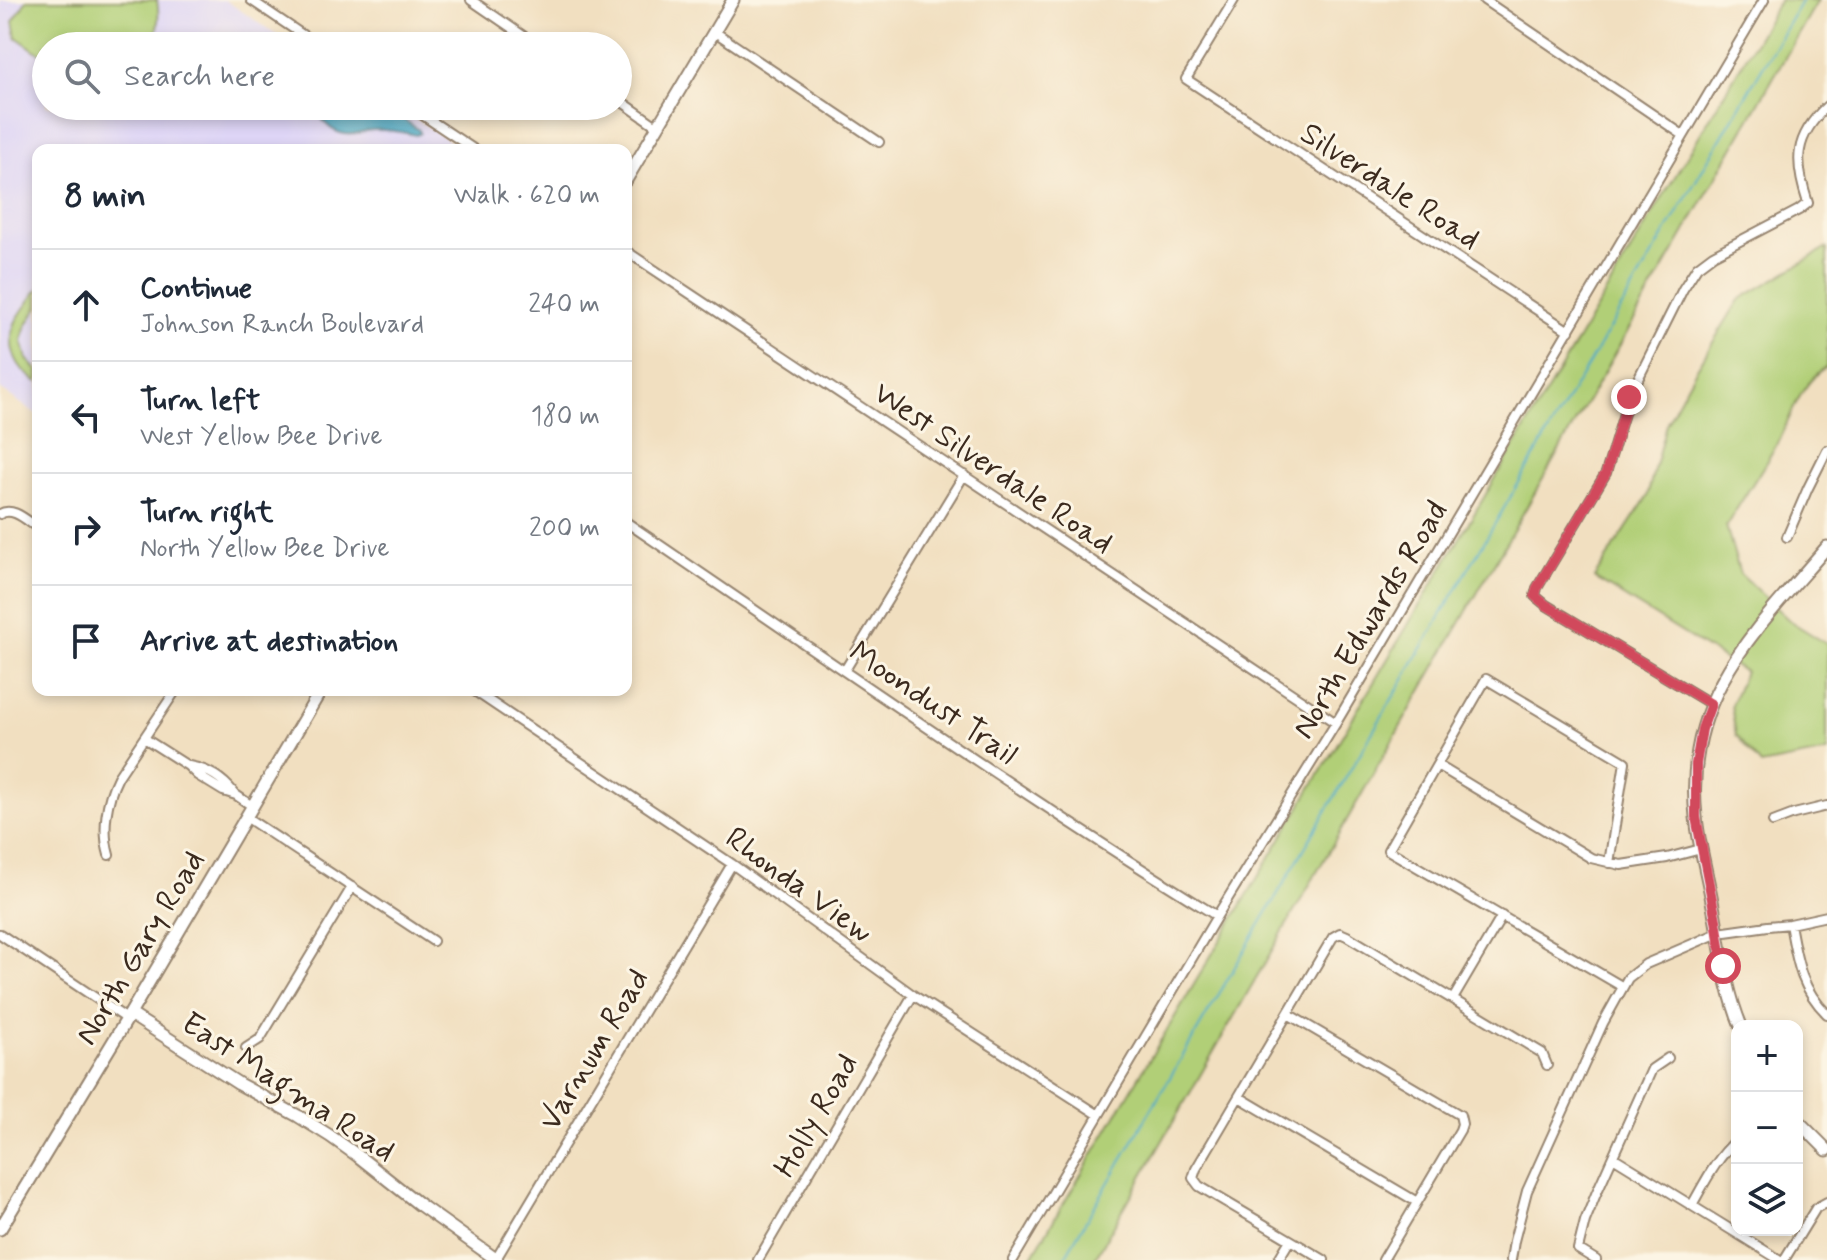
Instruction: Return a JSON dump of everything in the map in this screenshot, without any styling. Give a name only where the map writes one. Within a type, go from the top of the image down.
[{"type":"street","points":[[251,0],[298,32]]},
{"type":"street","points":[[471,0],[518,32]]},
{"type":"street","points":[[632,170],[733,0]]},
{"type":"street","name":"Silverdale Road","points":[[1234,0],[1186,79],[1569,331]]},
{"type":"street","points":[[1484,0],[1683,135]]},
{"type":"street","name":"North Edwards Road","points":[[1013,1260],[1217,916],[1336,723],[1764,0]]},
{"type":"street","points":[[715,32],[879,142]]},
{"type":"street","points":[[1711,704],[1535,596],[1606,473],[1629,397],[1697,267],[1713,255],[1808,203],[1799,167],[1800,148],[1812,119],[1827,106]]},
{"type":"street","points":[[632,109],[658,127]]},
{"type":"street","points":[[430,120],[466,144]]},
{"type":"street","name":"West Silverdale Road","points":[[632,255],[1336,723]]},
{"type":"street","points":[[1787,537],[1827,450]]},
{"type":"street","points":[[845,670],[964,475]]},
{"type":"street","points":[[0,514],[13,511],[32,524]]},
{"type":"street","name":"Moondust Trail","points":[[632,526],[1115,853],[1217,916]]},
{"type":"street","points":[[1739,1020],[1729,995],[1696,817],[1696,776],[1702,729],[1727,672],[1745,644],[1827,547]]},
{"type":"street","points":[[1609,863],[1625,762],[1486,679],[1388,850],[1623,987]]},
{"type":"street","points":[[109,855],[105,841],[111,790],[172,696]]},
{"type":"street","name":"North Gary Road","points":[[0,1229],[317,696]]},
{"type":"street","name":"Rhonda View","points":[[482,696],[732,864],[913,995],[1099,1115]]},
{"type":"street","points":[[144,738],[197,775],[236,795],[249,811],[352,887],[433,941]]},
{"type":"street","points":[[1437,765],[1591,858],[1621,865],[1701,849]]},
{"type":"street","points":[[1773,822],[1827,806]]},
{"type":"street","name":"Varnum Road","points":[[491,1258],[732,864]]},
{"type":"street","points":[[246,1048],[260,1039],[352,887]]},
{"type":"street","points":[[1453,999],[1502,916]]},
{"type":"street","points":[[1511,1260],[1527,1191],[1603,1023],[1635,972],[1646,964],[1718,933],[1827,916]]},
{"type":"street","points":[[1790,924],[1805,986],[1815,1003],[1827,1014]]},
{"type":"street","points":[[1324,1260],[1199,1186],[1193,1178],[1333,937],[1340,933],[1453,999],[1542,1053],[1547,1065]]},
{"type":"street","points":[[0,934],[128,1017]]},
{"type":"street","name":"Holly Road","points":[[758,1260],[913,995]]},
{"type":"street","points":[[1288,1014],[1460,1115],[1462,1124],[1383,1260]]},
{"type":"street","name":"East Magma Road","points":[[128,1017],[330,1136],[491,1258]]},
{"type":"street","points":[[1596,1260],[1578,1249],[1585,1221],[1652,1069],[1668,1058]]},
{"type":"street","points":[[1239,1097],[1417,1202]]},
{"type":"street","points":[[1803,1126],[1827,1150]]},
{"type":"street","points":[[1692,1205],[1712,1170],[1731,1145]]},
{"type":"street","points":[[1613,1157],[1782,1260],[1816,1208],[1827,1202]]},
{"type":"street","points":[[1278,1260],[1290,1240]]},
{"type":"shaded area","points":[[0,0],[225,0],[272,32],[32,32],[32,120],[417,120],[454,144],[32,144],[32,411],[0,389]]},
{"type":"green space","points":[[27,0],[157,0],[156,32],[32,32],[32,48],[16,37],[13,21]]},
{"type":"green space","points":[[1780,0],[1818,0],[1094,1260],[1030,1260]]},
{"type":"green space","points":[[1827,248],[1827,367],[1810,381],[1798,399],[1773,451],[1726,526],[1740,574],[1790,621],[1827,644],[1827,752],[1761,765],[1736,735],[1731,705],[1745,672],[1594,578],[1647,497],[1666,424],[1739,300]]},
{"type":"green space","points":[[32,298],[32,317],[22,341],[27,359],[32,364],[32,378],[18,364],[12,348],[16,321]]},
{"type":"water","points":[[404,120],[420,133],[367,130],[343,134],[324,121]]},
{"type":"waterway","points":[[1063,1260],[1802,0]]},
{"type":"route","points":[[1629,397],[1606,473],[1535,596],[1711,704],[1702,729],[1696,764],[1696,817],[1723,966]]}]
